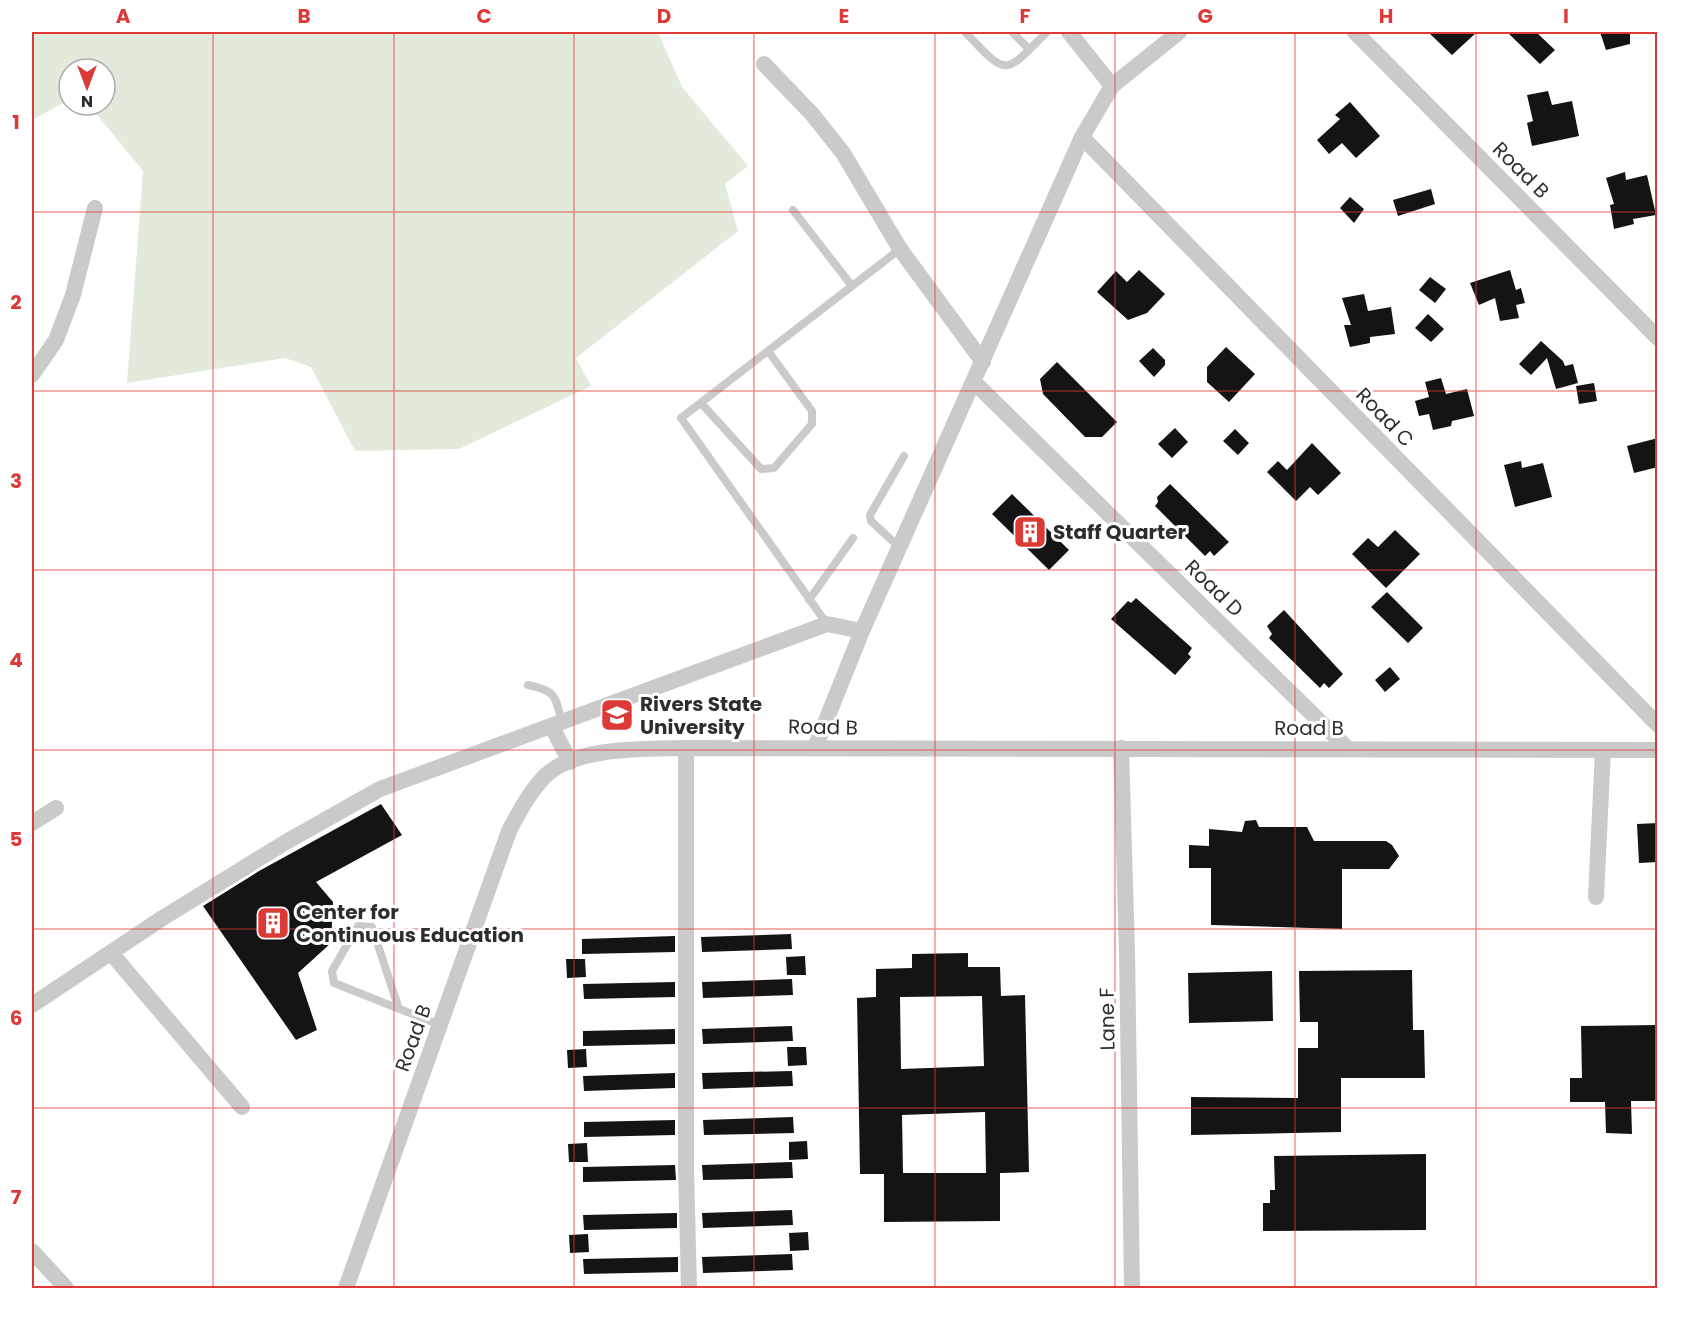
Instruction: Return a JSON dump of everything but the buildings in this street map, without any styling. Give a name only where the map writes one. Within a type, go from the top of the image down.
[{"type":"street","points":[[1070,32],[1112,86]]},
{"type":"street","points":[[815,748],[862,631],[1082,138],[1112,86],[1179,32]]},
{"type":"street","name":"Road B","points":[[1355,32],[1658,338]]},
{"type":"street","points":[[764,64],[812,114],[843,153],[900,249],[983,362]]},
{"type":"street","name":"Road C","points":[[1082,138],[1658,725]]},
{"type":"street","points":[[32,375],[56,340],[73,295],[95,208]]},
{"type":"street","name":"Road D","points":[[974,382],[1348,749]]},
{"type":"street","points":[[32,1005],[286,842],[380,789],[827,624],[862,631]]},
{"type":"street","points":[[557,725],[570,762]]},
{"type":"street","points":[[686,748],[686,1168],[689,1288]]},
{"type":"street","name":"Road B","points":[[346,1288],[509,831],[528,796],[546,775],[570,762],[613,749],[686,748],[1658,750]]},
{"type":"street","name":"Lane F","points":[[1121,748],[1127,952],[1132,1288]]},
{"type":"street","points":[[1596,897],[1603,750]]},
{"type":"street","points":[[32,823],[56,808]]},
{"type":"street","points":[[111,953],[242,1107]]},
{"type":"street","points":[[32,1251],[66,1288]]},
{"type":"lane","points":[[965,32],[996,64],[1014,64],[1047,32]]},
{"type":"lane","points":[[1012,32],[1029,49]]},
{"type":"lane","points":[[793,210],[852,286]]},
{"type":"lane","points":[[827,624],[681,418],[900,249]]},
{"type":"lane","points":[[701,403],[761,469],[774,468],[812,424],[813,418],[812,411],[768,351]]},
{"type":"lane","points":[[899,547],[871,521],[870,515],[904,456]]},
{"type":"lane","points":[[809,600],[853,538]]},
{"type":"lane","points":[[528,685],[548,689],[556,697],[557,725]]},
{"type":"lane","points":[[399,1009],[372,927],[358,926],[332,971],[334,983],[399,1009],[440,1025]]},
{"type":"green space","points":[[32,32],[658,32],[682,87],[748,166],[725,184],[738,231],[576,358],[591,386],[459,449],[355,451],[311,367],[285,358],[127,383],[143,171],[99,117],[117,117],[117,57],[57,57],[57,106],[32,120]]},
{"type":"place","name":"Staff Quarter","points":[[1030,532]]},
{"type":"place","name":"Rivers State University","points":[[617,715]]},
{"type":"place","name":"Center for Continuous Education","points":[[273,923]]}]
